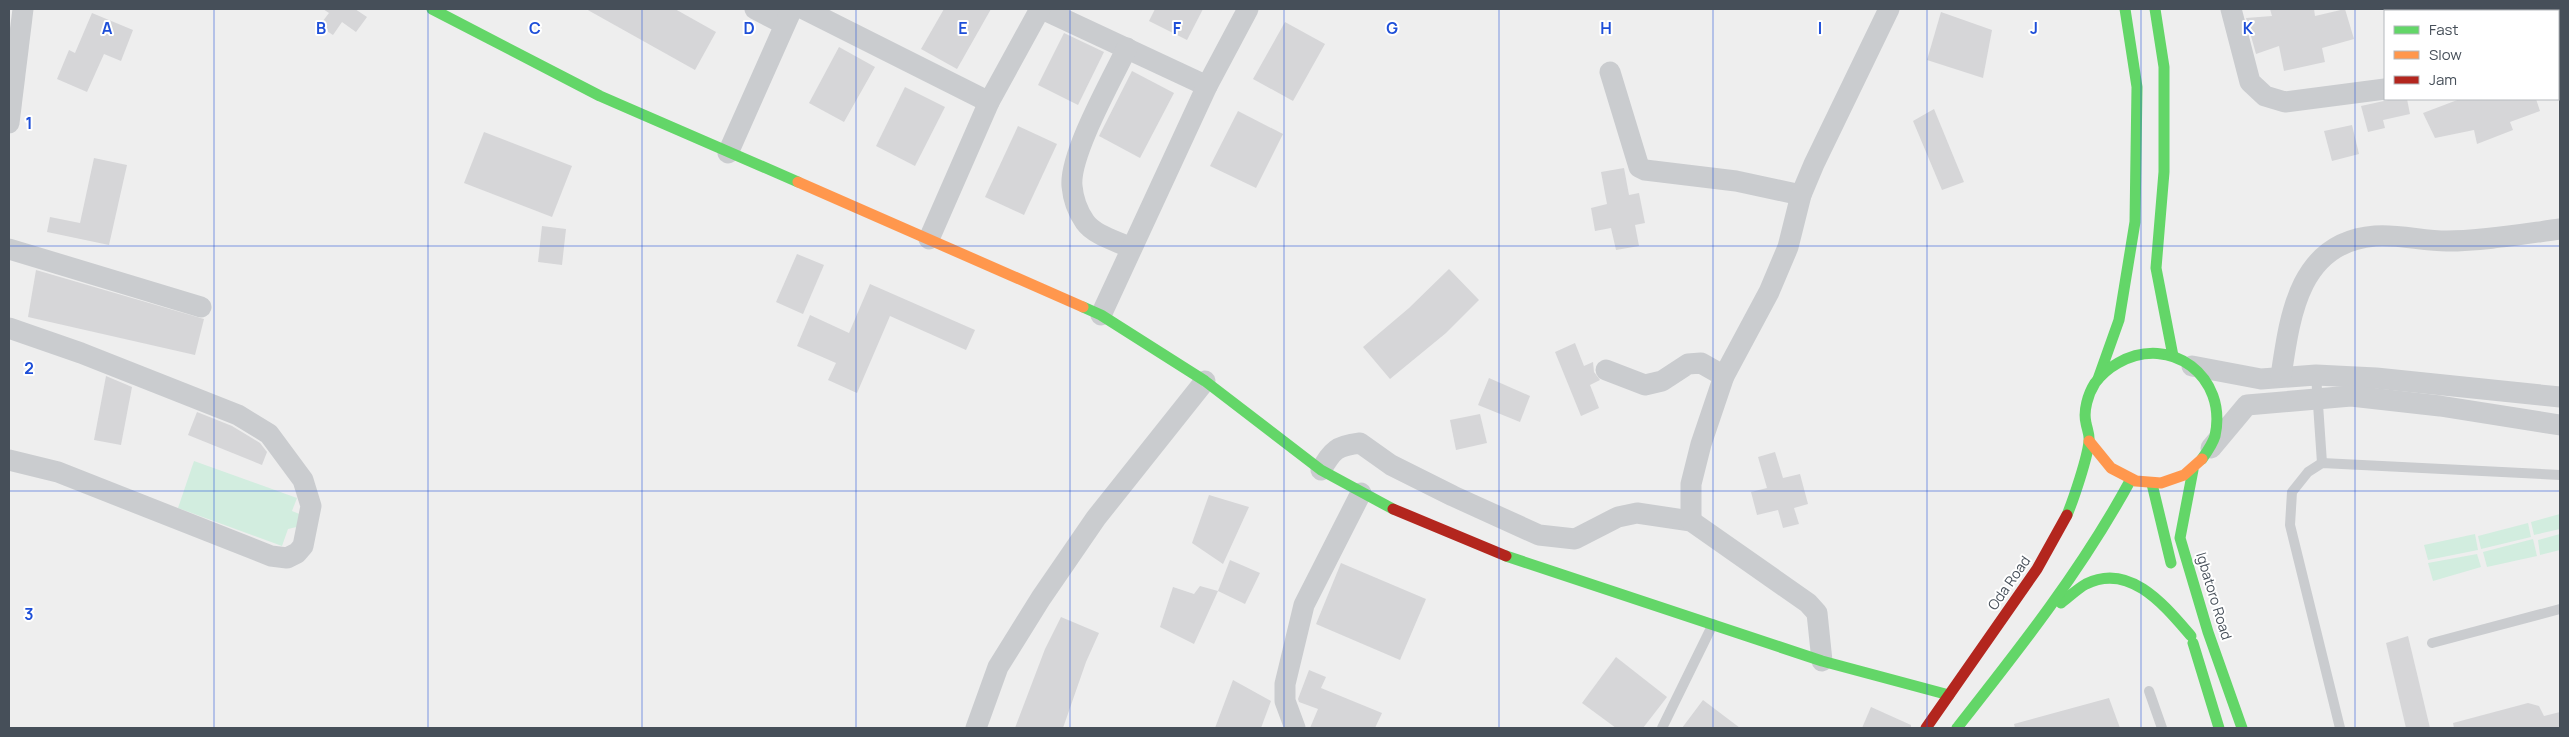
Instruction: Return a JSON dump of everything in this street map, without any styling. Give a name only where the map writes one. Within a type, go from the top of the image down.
[{"type":"street","points":[[10,117],[23,9]]},
{"type":"street","points":[[432,9],[600,96],[1101,315],[1205,381],[1321,470],[1402,514],[1502,555],[1822,660],[1949,695]]},
{"type":"street","points":[[728,153],[788,16],[756,9]]},
{"type":"street","points":[[804,9],[989,102]]},
{"type":"street","points":[[929,239],[989,102],[1041,9],[1207,86]]},
{"type":"street","points":[[1101,315],[1207,86],[1248,9]]},
{"type":"street","points":[[1691,521],[1691,484],[1700,444],[1724,376],[1769,292],[1788,247],[1801,195],[1814,164],[1890,9]]},
{"type":"street","points":[[2125,9],[2137,87],[2135,222],[2119,320],[2088,399],[2085,420],[2090,441],[2100,459],[2116,474],[2130,481],[2152,484],[2173,481],[2192,470],[2247,404],[2361,397],[2440,406],[2560,424]]},
{"type":"street","points":[[2155,9],[2164,67],[2164,162],[2156,268],[2182,361],[2208,384],[2216,406],[2216,430],[2208,452]]},
{"type":"street","points":[[2232,9],[2250,82],[2265,96],[2285,102],[2384,89]]},
{"type":"street","points":[[1127,48],[1080,146],[1072,185],[1077,207],[1085,223],[1097,232],[1131,248]]},
{"type":"street","points":[[1610,72],[1639,166],[1645,170],[1736,181],[1801,195]]},
{"type":"street","points":[[2280,376],[2288,325],[2296,297],[2308,274],[2324,255],[2342,245],[2375,236],[2448,241],[2560,229]]},
{"type":"street","points":[[9,248],[200,307]]},
{"type":"street","points":[[9,328],[81,353],[238,415],[269,434],[303,480],[311,506],[303,546],[297,553],[287,558],[271,556],[58,472],[9,460]]},
{"type":"street","points":[[2097,380],[2112,364],[2131,355],[2152,352],[2182,361],[2261,379],[2316,374],[2385,378],[2560,397]]},
{"type":"street","points":[[1606,370],[1645,385],[1662,381],[1688,364],[1701,363],[1724,376]]},
{"type":"street","points":[[976,728],[998,667],[1041,598],[1096,518],[1205,381]]},
{"type":"street","name":"Oda Road","points":[[1926,728],[2048,555],[2067,517],[2090,441]]},
{"type":"street","points":[[1321,470],[1332,452],[1343,445],[1360,443],[1391,464],[1461,500],[1539,535],[1561,539],[1575,539],[1618,516],[1637,513],[1691,521],[1808,603],[1817,613],[1822,660]]},
{"type":"street","name":"Igbatoro Road","points":[[2192,470],[2180,538],[2208,632],[2242,728]]},
{"type":"street","points":[[1957,728],[2046,615],[2102,533],[2130,481]]},
{"type":"street","points":[[2152,484],[2175,579]]},
{"type":"street","points":[[1295,728],[1285,701],[1286,684],[1304,605],[1361,493]]},
{"type":"street","points":[[2046,615],[2090,582],[2102,579],[2120,580],[2137,584],[2156,597],[2191,636]]},
{"type":"street","points":[[2182,607],[2219,728]]},
{"type":"lane","points":[[2316,374],[2322,463]]},
{"type":"lane","points":[[2340,728],[2290,525],[2292,492],[2308,472],[2322,463],[2560,475]]},
{"type":"lane","points":[[2432,643],[2560,609]]},
{"type":"lane","points":[[1662,728],[1713,623]]},
{"type":"lane","points":[[2149,691],[2162,728]]},
{"type":"green space","points":[[194,461],[297,498],[292,511],[302,515],[301,526],[288,529],[282,546],[178,508]]},
{"type":"green space","points":[[2560,514],[2560,529],[2534,535],[2531,522]]},
{"type":"green space","points":[[2528,523],[2531,537],[2481,549],[2478,536]]},
{"type":"green space","points":[[2475,534],[2478,550],[2428,560],[2424,545]]},
{"type":"green space","points":[[2560,534],[2560,550],[2540,555],[2538,540]]},
{"type":"green space","points":[[2533,539],[2537,556],[2487,567],[2483,552]]},
{"type":"green space","points":[[2477,554],[2481,567],[2433,581],[2428,563]]},
{"type":"building","points":[[323,9],[355,9],[367,17],[356,32],[342,22],[333,35],[319,26],[329,13]]},
{"type":"building","points":[[586,9],[675,9],[716,32],[695,70]]},
{"type":"building","points":[[944,9],[991,9],[957,69],[921,49]]},
{"type":"building","points":[[1155,9],[1203,9],[1187,40],[1149,21]]},
{"type":"building","points":[[2270,9],[2314,9],[2315,16],[2345,9],[2354,39],[2322,48],[2325,62],[2284,71],[2279,46],[2256,54],[2246,18],[2272,16]]},
{"type":"building","points":[[1941,12],[1992,30],[1983,78],[1927,60]]},
{"type":"building","points":[[92,13],[133,30],[121,61],[104,54],[87,92],[57,79],[69,50],[75,53]]},
{"type":"building","points":[[1285,22],[1325,44],[1293,101],[1253,79]]},
{"type":"building","points":[[1064,33],[1104,52],[1078,105],[1038,85]]},
{"type":"building","points":[[839,47],[875,67],[844,122],[809,103]]},
{"type":"building","points":[[1132,71],[1174,93],[1140,158],[1099,136]]},
{"type":"building","points":[[905,87],[945,107],[915,166],[876,146]]},
{"type":"building","points":[[2388,100],[2407,100],[2410,114],[2383,120],[2385,128],[2368,132],[2361,106]]},
{"type":"building","points":[[2457,100],[2536,100],[2540,111],[2510,122],[2513,130],[2477,144],[2474,130],[2435,138],[2423,113]]},
{"type":"building","points":[[1934,109],[1964,182],[1942,190],[1913,121]]},
{"type":"building","points":[[1238,111],[1283,134],[1256,188],[1210,166]]},
{"type":"building","points":[[2352,125],[2359,154],[2332,161],[2324,131]]},
{"type":"building","points":[[1018,126],[1057,144],[1024,215],[985,197]]},
{"type":"building","points":[[484,132],[572,166],[552,217],[464,183]]},
{"type":"building","points":[[94,158],[127,165],[109,245],[47,232],[50,217],[80,223]]},
{"type":"building","points":[[1624,168],[1629,195],[1639,193],[1645,223],[1635,225],[1639,246],[1616,250],[1611,228],[1595,231],[1591,208],[1607,204],[1601,172]]},
{"type":"building","points":[[542,226],[566,229],[562,265],[538,262]]},
{"type":"building","points":[[797,254],[824,265],[803,314],[776,302]]},
{"type":"building","points":[[1449,269],[1479,300],[1446,333],[1390,379],[1363,347],[1409,308]]},
{"type":"building","points":[[36,270],[204,319],[195,355],[28,317]]},
{"type":"building","points":[[870,284],[975,330],[966,350],[890,316],[857,393],[828,380],[836,363],[797,346],[810,315],[849,333]]},
{"type":"building","points":[[1575,343],[1584,366],[1593,362],[1594,372],[1600,380],[1590,385],[1599,408],[1581,416],[1555,352]]},
{"type":"building","points":[[106,376],[132,387],[121,445],[94,440]]},
{"type":"building","points":[[1489,378],[1530,396],[1520,422],[1478,405]]},
{"type":"building","points":[[197,412],[232,426],[260,443],[267,452],[262,465],[188,435]]},
{"type":"building","points":[[1480,414],[1487,443],[1456,450],[1450,420]]},
{"type":"building","points":[[1775,452],[1783,478],[1800,474],[1808,504],[1794,508],[1799,524],[1783,528],[1778,510],[1757,515],[1751,492],[1767,488],[1758,457]]},
{"type":"building","points":[[1209,495],[1249,507],[1223,564],[1192,543]]},
{"type":"building","points":[[1230,560],[1260,573],[1245,604],[1218,591]]},
{"type":"building","points":[[1341,563],[1426,599],[1400,660],[1316,624]]},
{"type":"building","points":[[1200,586],[1218,591],[1194,644],[1160,627],[1173,587],[1194,594]]},
{"type":"building","points":[[1061,617],[1099,633],[1086,662],[1063,728],[1015,728],[1045,649]]},
{"type":"building","points":[[2408,636],[2430,728],[2406,728],[2386,643]]},
{"type":"building","points":[[1616,657],[1667,697],[1643,728],[1616,728],[1582,703]]},
{"type":"building","points":[[1309,670],[1326,677],[1321,688],[1382,713],[1375,728],[1310,728],[1318,709],[1299,702],[1298,699]]},
{"type":"building","points":[[1233,680],[1271,701],[1261,728],[1215,728]]},
{"type":"building","points":[[2109,698],[2120,728],[2015,728],[2014,724]]},
{"type":"building","points":[[1703,700],[1740,728],[1682,728]]},
{"type":"building","points":[[2528,703],[2539,706],[2544,716],[2560,712],[2560,728],[2454,728],[2453,723]]},
{"type":"building","points":[[1871,707],[1911,725],[1911,728],[1862,728]]},
{"type":"traffic: fast","points":[[432,9],[600,96],[798,182]]},
{"type":"traffic: fast","points":[[2098,379],[2119,320],[2135,222],[2137,87],[2125,9]]},
{"type":"traffic: fast","points":[[2155,9],[2164,67],[2164,172],[2156,268],[2173,356]]},
{"type":"traffic: fast","points":[[1083,307],[1101,315],[1205,381],[1321,470],[1393,509]]},
{"type":"traffic: fast","points":[[2067,515],[2088,449],[2089,437],[2085,413],[2088,397],[2097,380],[2108,369],[2118,363],[2138,355],[2157,353],[2175,357],[2191,366],[2204,379],[2213,395],[2217,415],[2215,436],[2202,459]]},
{"type":"traffic: fast","points":[[2193,470],[2180,538],[2208,632],[2242,728]]},
{"type":"traffic: fast","points":[[1957,728],[2049,608],[2091,546],[2130,481]]},
{"type":"traffic: fast","points":[[2152,484],[2171,563]]},
{"type":"traffic: fast","points":[[1506,556],[1822,661],[1949,695]]},
{"type":"traffic: fast","points":[[2061,603],[2086,584],[2102,579],[2117,579],[2132,583],[2158,601],[2191,636]]},
{"type":"traffic: fast","points":[[2193,643],[2219,728]]},
{"type":"traffic: slow","points":[[798,182],[1083,307]]},
{"type":"traffic: slow","points":[[2089,441],[2111,468],[2136,481],[2161,483],[2184,475],[2202,459]]},
{"type":"traffic: jam","points":[[1393,509],[1506,556]]},
{"type":"traffic: jam","points":[[1926,728],[2037,569],[2067,515]]}]
